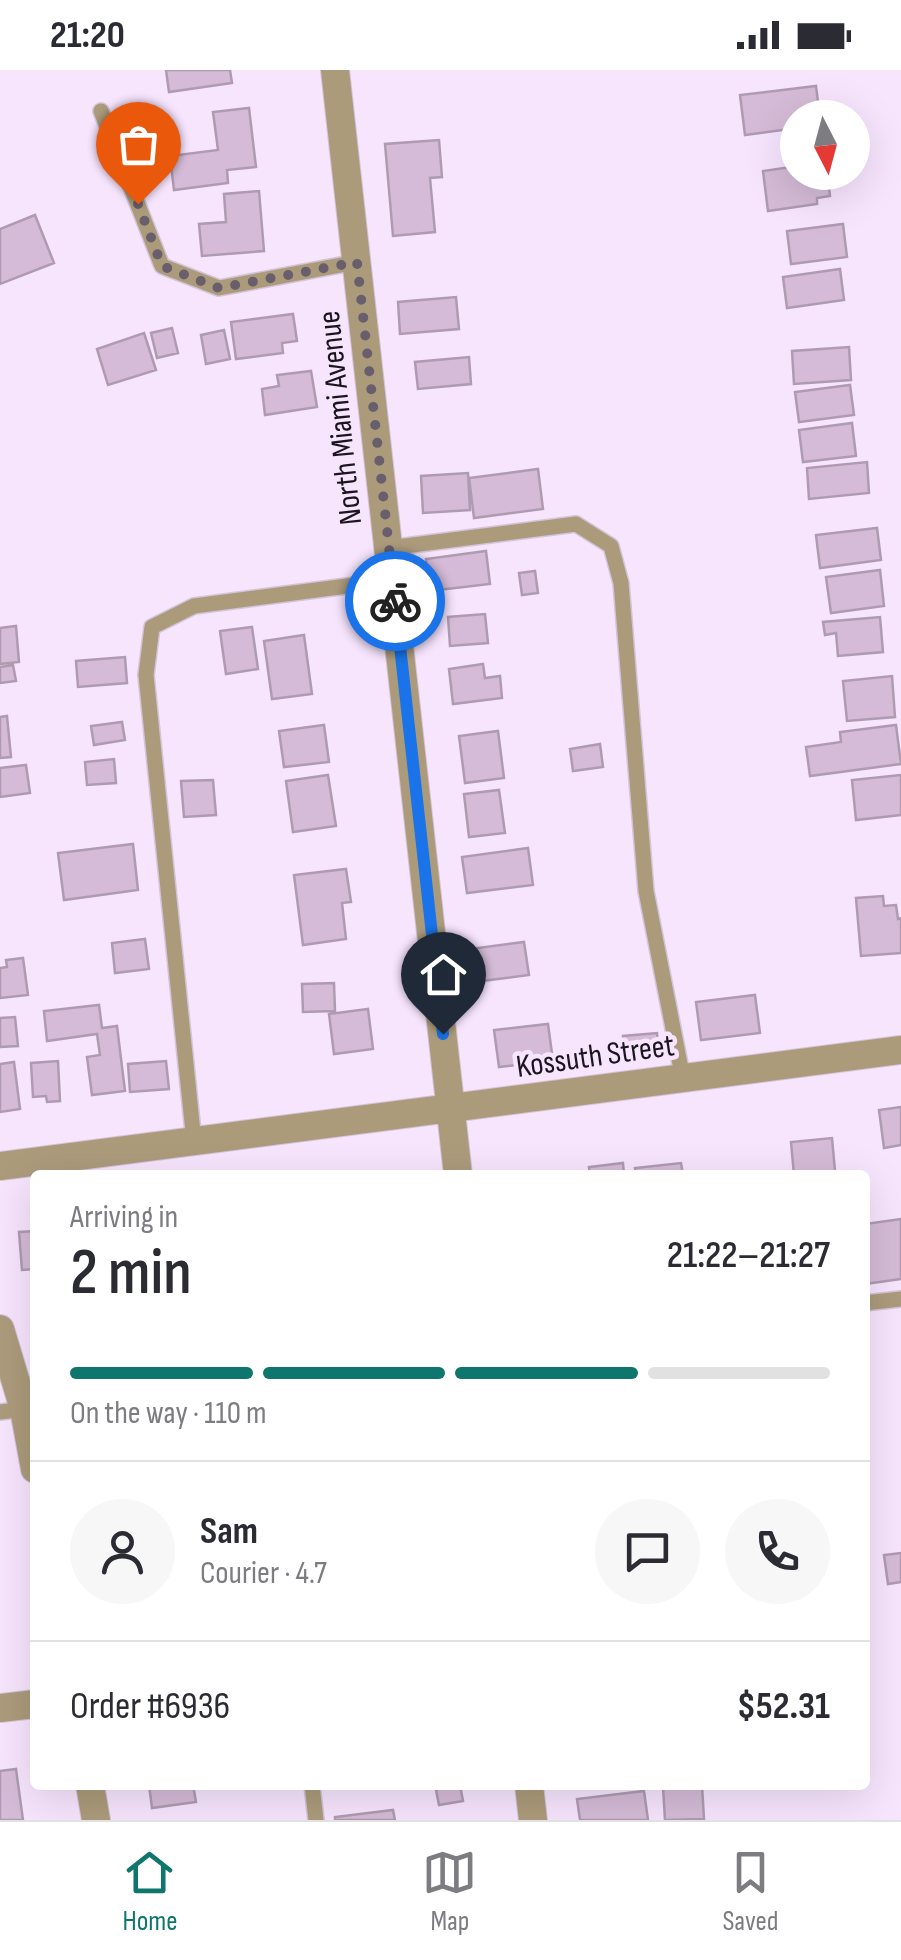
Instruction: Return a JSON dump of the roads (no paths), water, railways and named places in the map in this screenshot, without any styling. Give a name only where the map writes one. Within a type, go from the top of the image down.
[{"type":"street","name":"North Miami Avenue","points":[[335,70],[457,1170]]},
{"type":"street","name":"Kossuth Street","points":[[0,1166],[901,1050]]},
{"type":"street","points":[[0,1329],[30,1449]]},
{"type":"street","points":[[0,1708],[30,1705]]},
{"type":"street","points":[[91,1790],[96,1820]]},
{"type":"street","points":[[530,1790],[533,1820]]},
{"type":"lane","points":[[102,111],[162,266],[219,288],[357,262]]},
{"type":"lane","points":[[389,548],[576,524],[612,546],[621,583],[646,890],[683,1078]]},
{"type":"lane","points":[[194,1142],[146,675],[152,627],[194,606],[392,580]]},
{"type":"lane","points":[[870,1302],[901,1299]]},
{"type":"lane","points":[[313,1790],[316,1820]]}]
